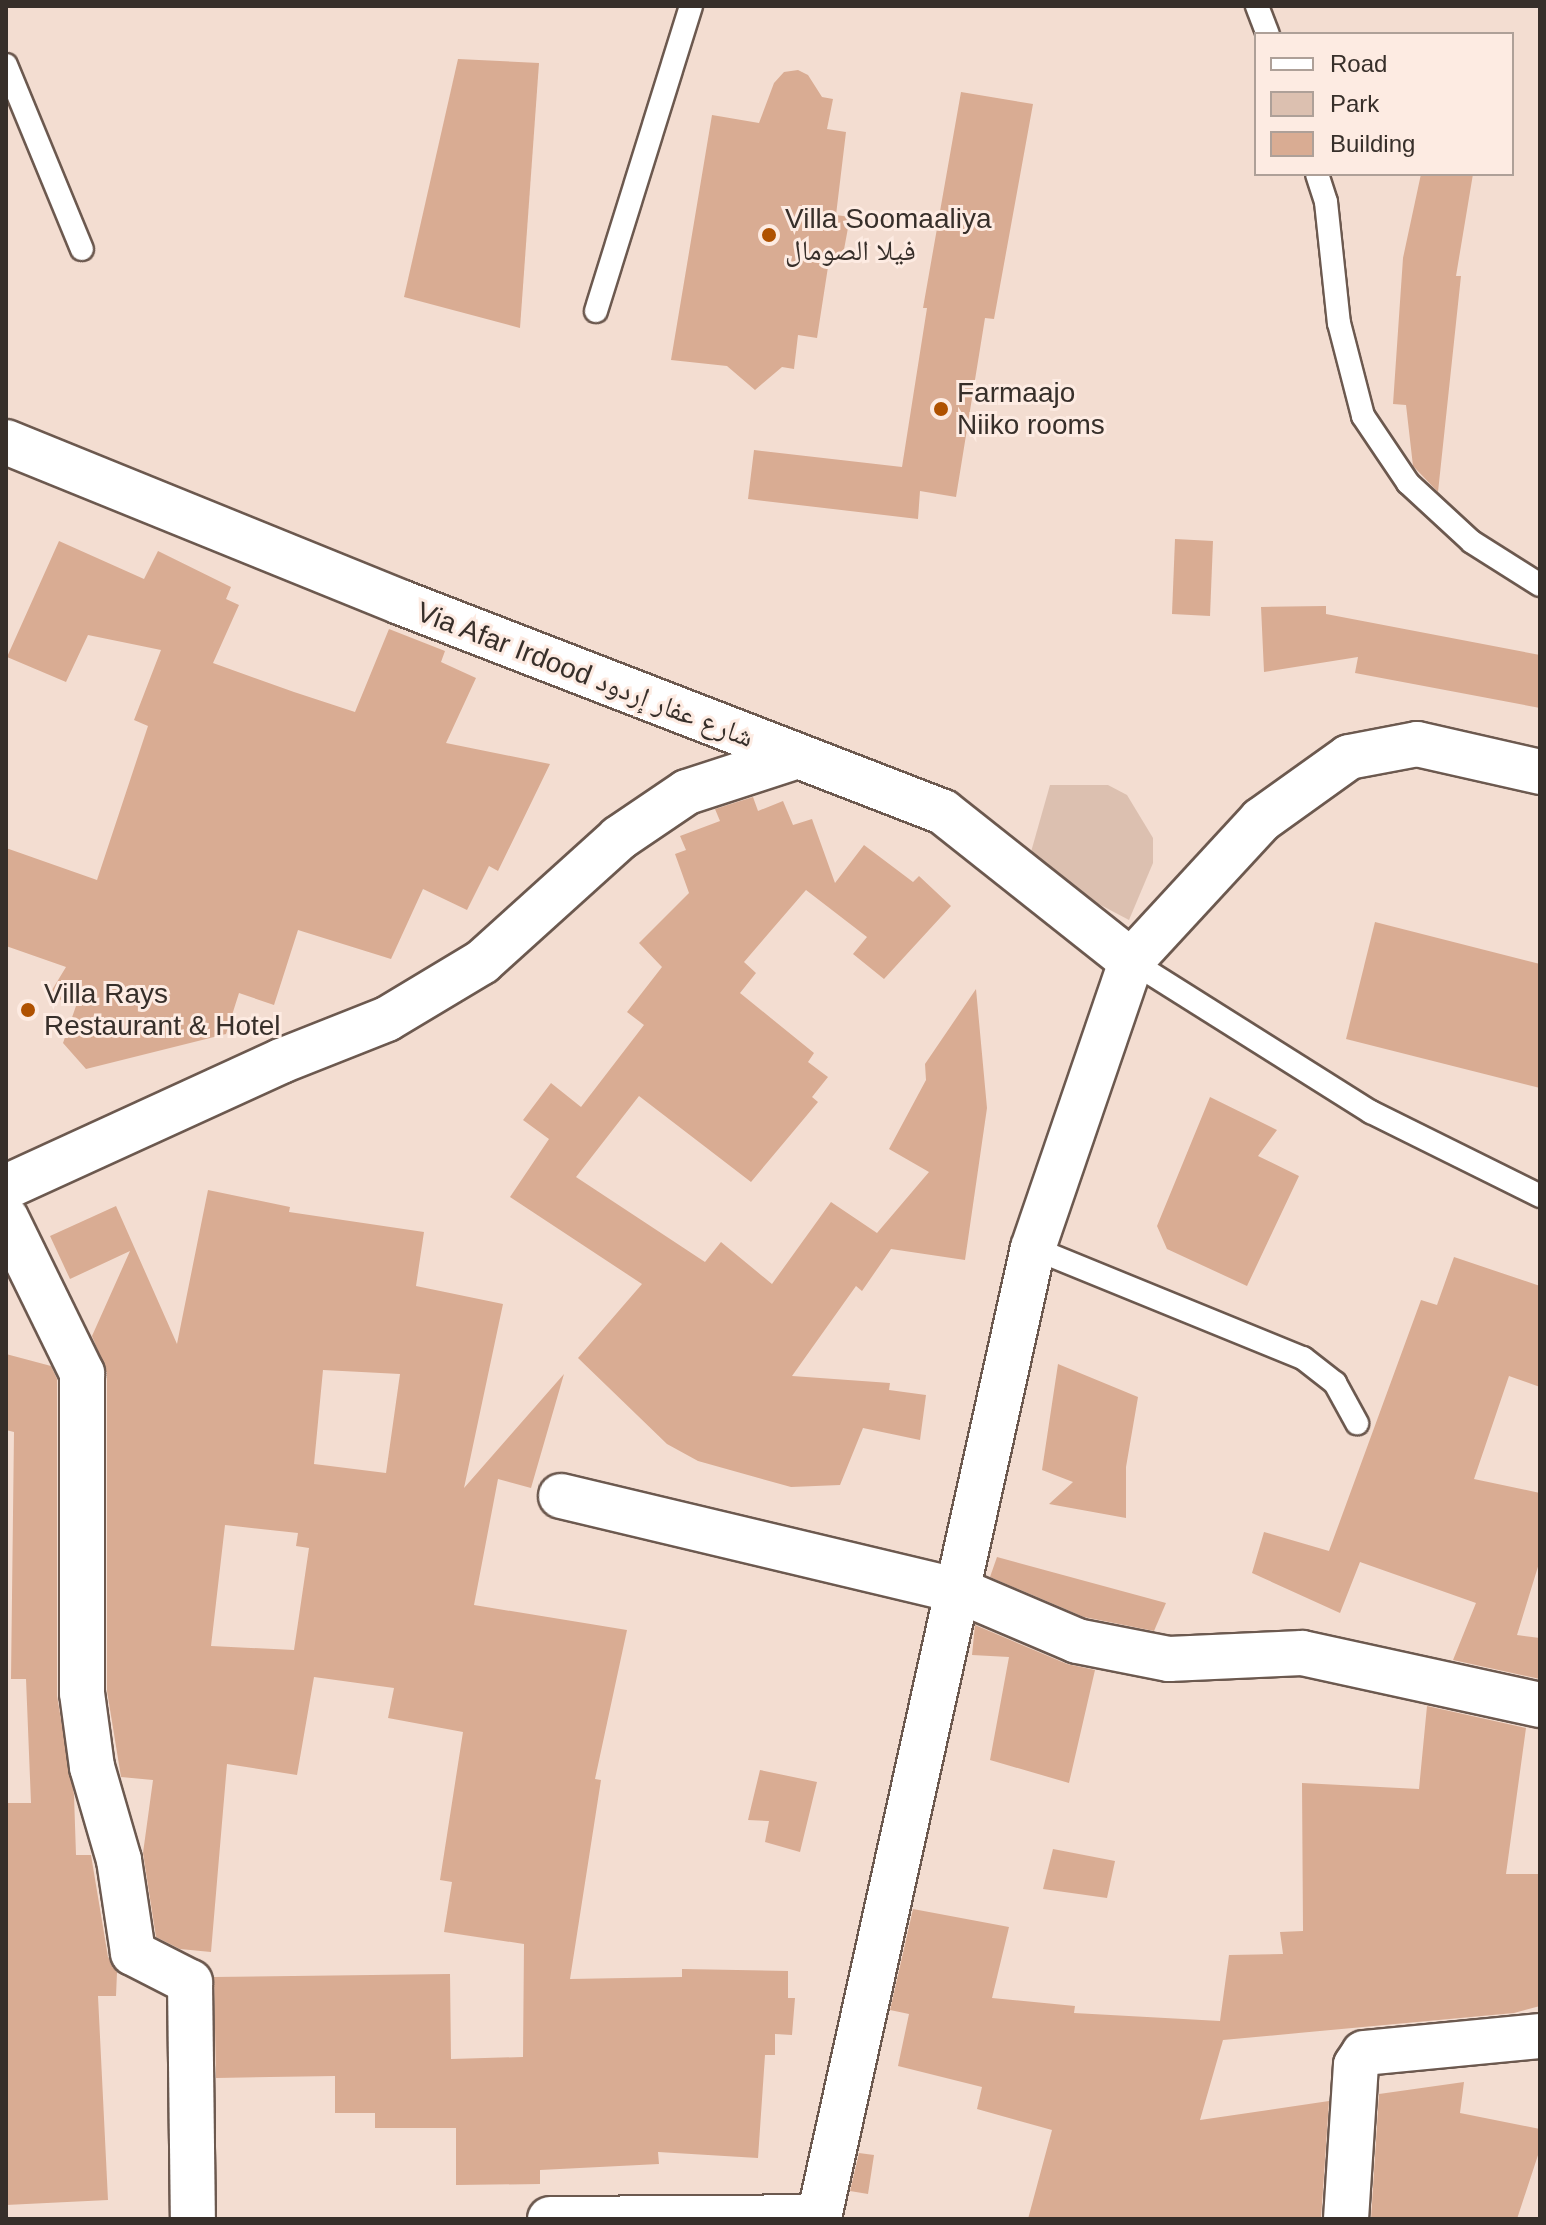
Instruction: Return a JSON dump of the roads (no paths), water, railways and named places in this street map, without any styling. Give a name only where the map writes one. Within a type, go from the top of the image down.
[{"type":"street","name":"Via Afar Irdood شارع عفار إردود","points":[[6,442],[795,757],[943,812],[1131,961]]},
{"type":"street","points":[[550,2219],[819,2217],[960,1591],[1033,1248],[1131,961],[1261,820],[1349,757],[1417,744],[1540,772]]},
{"type":"street","points":[[6,1187],[281,1061],[387,1019],[482,962],[619,838],[687,792],[795,757]]},
{"type":"street","points":[[6,1218],[82,1373],[82,1693],[92,1767],[119,1860],[133,1953],[190,1982],[193,2219]]},
{"type":"street","points":[[561,1496],[960,1591],[1092,1644],[1169,1659],[1302,1653],[1540,1705]]},
{"type":"street","points":[[1346,2219],[1356,2065],[1364,2053],[1540,2036]]},
{"type":"lane","points":[[596,311],[691,6]]},
{"type":"lane","points":[[1257,6],[1267,32]]},
{"type":"lane","points":[[6,65],[82,249]]},
{"type":"lane","points":[[1318,176],[1326,202],[1339,323],[1363,416],[1408,483],[1472,542],[1540,585]]},
{"type":"lane","points":[[1131,961],[1371,1112],[1540,1196]]},
{"type":"lane","points":[[1033,1248],[1303,1358],[1335,1383],[1357,1423]]},
{"type":"place","name":"Villa Soomaaliya فيلا الصومال","points":[[769,235]]},
{"type":"place","name":"Farmaajo Niiko rooms","points":[[941,409]]},
{"type":"place","name":"Villa Rays Restaurant & Hotel","points":[[28,1010]]}]
